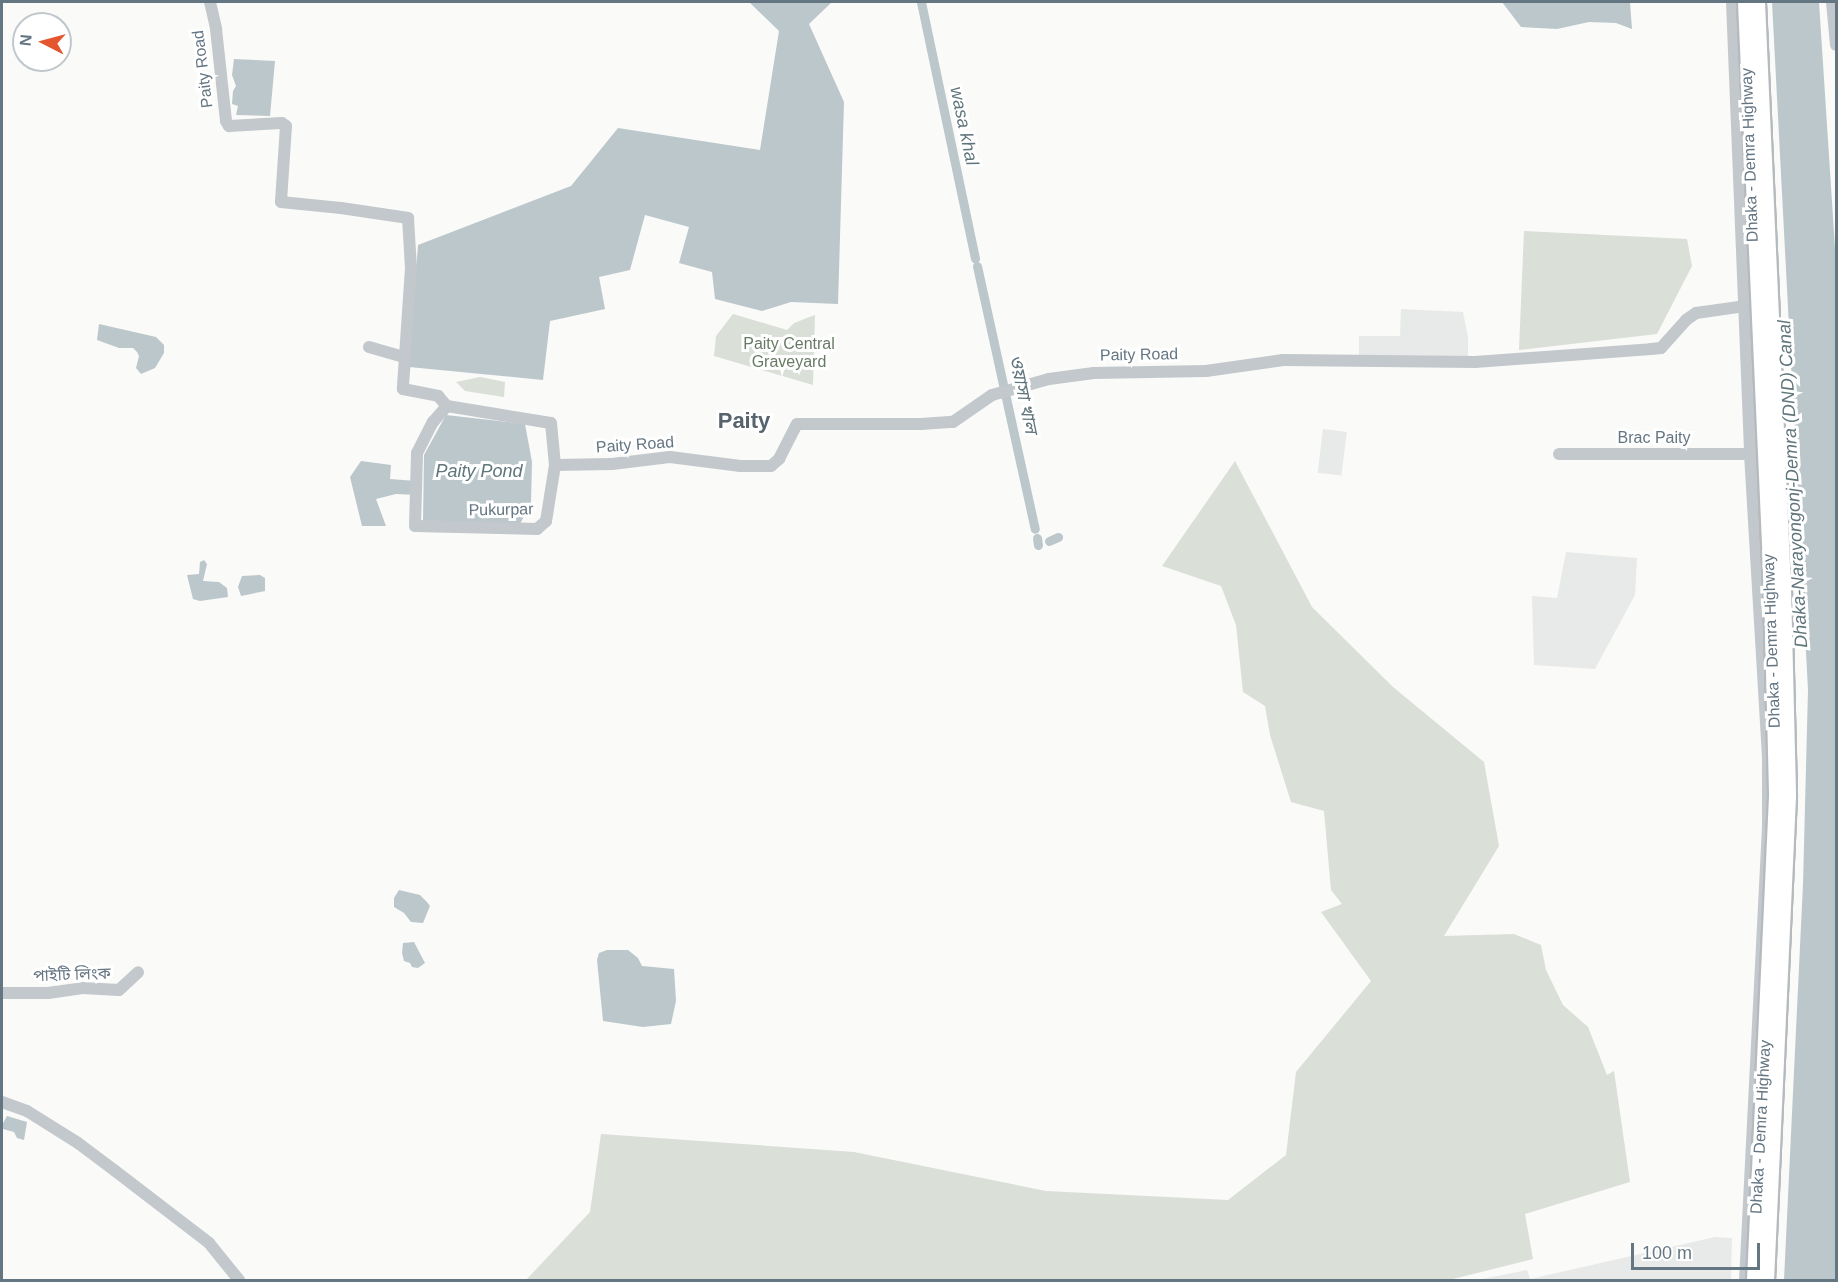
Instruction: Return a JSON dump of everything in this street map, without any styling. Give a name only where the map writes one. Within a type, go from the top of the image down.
[{"type":"main road","name":"Dhaka - Demra Highway","points":[[1744,2],[1771,588],[1776,796],[1754,1281]]},
{"type":"main road","name":"Dhaka - Demra Highway","points":[[1757,2],[1782,576],[1788,796],[1766,1281]]},
{"type":"street","name":"Paity Road","points":[[210,2],[216,28],[226,121],[229,126],[282,123],[286,126],[281,202],[341,208],[408,219],[411,268],[405,357]]},
{"type":"street","points":[[1732,2],[1750,454],[1768,759],[1768,816],[1745,1281]]},
{"type":"street","points":[[1832,2],[1834,41]]},
{"type":"street","points":[[1733,37],[1770,37]]},
{"type":"street","name":"Paity Road","points":[[555,465],[612,464],[670,457],[740,466],[771,466],[779,459],[797,424],[953,422],[993,395],[1049,379],[1094,373],[1206,371],[1282,360],[1475,362],[1661,348],[1680,325],[1696,313],[1745,306]]},
{"type":"street","points":[[369,347],[405,357],[403,389],[438,396],[447,406]]},
{"type":"street","name":"Pukurpar","points":[[447,406],[551,423],[555,465],[546,521],[537,529],[415,526],[417,453],[433,422],[447,406]]},
{"type":"street","name":"Brac Paity","points":[[1559,454],[1750,454]]},
{"type":"street","name":"পাইটি লিংক","points":[[2,993],[48,993],[83,988],[119,990],[138,972]]},
{"type":"street","points":[[2,1103],[27,1112],[78,1143],[114,1170],[209,1243],[239,1281]]},
{"type":"shaded area","points":[[1401,309],[1463,312],[1468,337],[1468,359],[1359,359],[1359,336],[1400,336]]},
{"type":"shaded area","points":[[1323,429],[1347,432],[1341,476],[1318,473]]},
{"type":"shaded area","points":[[1566,552],[1637,558],[1635,595],[1595,669],[1534,665],[1532,596],[1557,598]]},
{"type":"shaded area","points":[[1715,1237],[1732,1238],[1731,1280],[1477,1280],[1527,1270],[1530,1279]]},
{"type":"green space","points":[[1524,231],[1687,239],[1692,266],[1657,334],[1519,350]]},
{"type":"green space","name":"Paity Central Graveyard","points":[[733,314],[787,330],[794,323],[815,315],[813,385],[714,356],[716,336]]},
{"type":"green space","points":[[480,377],[505,382],[504,397],[465,391],[456,382]]},
{"type":"green space","points":[[1235,461],[1312,607],[1393,687],[1484,762],[1499,846],[1444,936],[1514,934],[1541,945],[1546,970],[1563,1005],[1588,1027],[1607,1075],[1614,1071],[1630,1182],[1525,1214],[1533,1259],[1449,1280],[526,1280],[590,1212],[601,1134],[854,1152],[1046,1191],[1228,1200],[1286,1155],[1296,1072],[1371,981],[1321,912],[1342,904],[1331,890],[1324,811],[1291,802],[1270,735],[1265,706],[1243,692],[1236,625],[1221,586],[1162,566]]},
{"type":"water","points":[[749,2],[832,2],[809,24],[844,102],[838,304],[791,302],[762,311],[715,299],[712,272],[679,263],[689,227],[645,215],[630,270],[599,277],[605,309],[550,321],[543,380],[409,367],[418,245],[571,186],[618,128],[760,150],[779,31]]},
{"type":"water","points":[[1502,2],[1630,2],[1632,29],[1616,23],[1589,22],[1557,29],[1521,27]]},
{"type":"water","points":[[1772,2],[1819,2],[1836,263],[1836,1280],[1784,1280],[1803,884],[1808,690]]},
{"type":"water","points":[[234,59],[275,61],[270,116],[236,115],[238,106],[232,104],[233,91],[236,86],[232,75]]},
{"type":"water","points":[[99,324],[156,337],[164,345],[164,353],[155,368],[141,374],[136,368],[139,356],[133,348],[119,348],[97,340]]},
{"type":"water","name":"Paity Pond","points":[[446,415],[525,424],[532,462],[531,503],[520,524],[423,522],[424,455]]},
{"type":"water","points":[[361,461],[391,465],[390,479],[416,481],[416,495],[396,494],[376,499],[386,526],[362,526],[350,477]]},
{"type":"water","points":[[204,560],[207,564],[203,581],[219,582],[227,588],[228,597],[200,601],[193,599],[187,575],[199,574],[200,562]]},
{"type":"water","points":[[260,575],[265,578],[265,591],[241,596],[238,587],[242,576]]},
{"type":"water","points":[[399,890],[420,895],[430,906],[423,923],[411,922],[404,913],[394,907],[394,898]]},
{"type":"water","points":[[414,942],[425,963],[418,968],[404,961],[402,953],[403,943]]},
{"type":"water","points":[[607,950],[628,950],[638,958],[642,966],[674,969],[676,1001],[671,1024],[643,1027],[603,1021],[597,960],[599,953]]},
{"type":"water","points":[[7,1116],[27,1122],[24,1140],[17,1138],[14,1132],[3,1129],[2,1125]]},
{"type":"waterway","name":"wasa khal","points":[[921,2],[975,258]]},
{"type":"waterway","name":"ওয়াসা খাল","points":[[977,266],[1035,529]]},
{"type":"waterway","name":"wasa khal","points":[[1049,541],[1058,537]]},
{"type":"waterway","name":"wasa khal","points":[[1037,538],[1038,545]]},
{"type":"district","name":"Paity","points":[[744,421]]},
{"type":"water label","name":"Dhaka-Narayongonj-Demra (DND) Canal","points":[[1793,484]]}]
